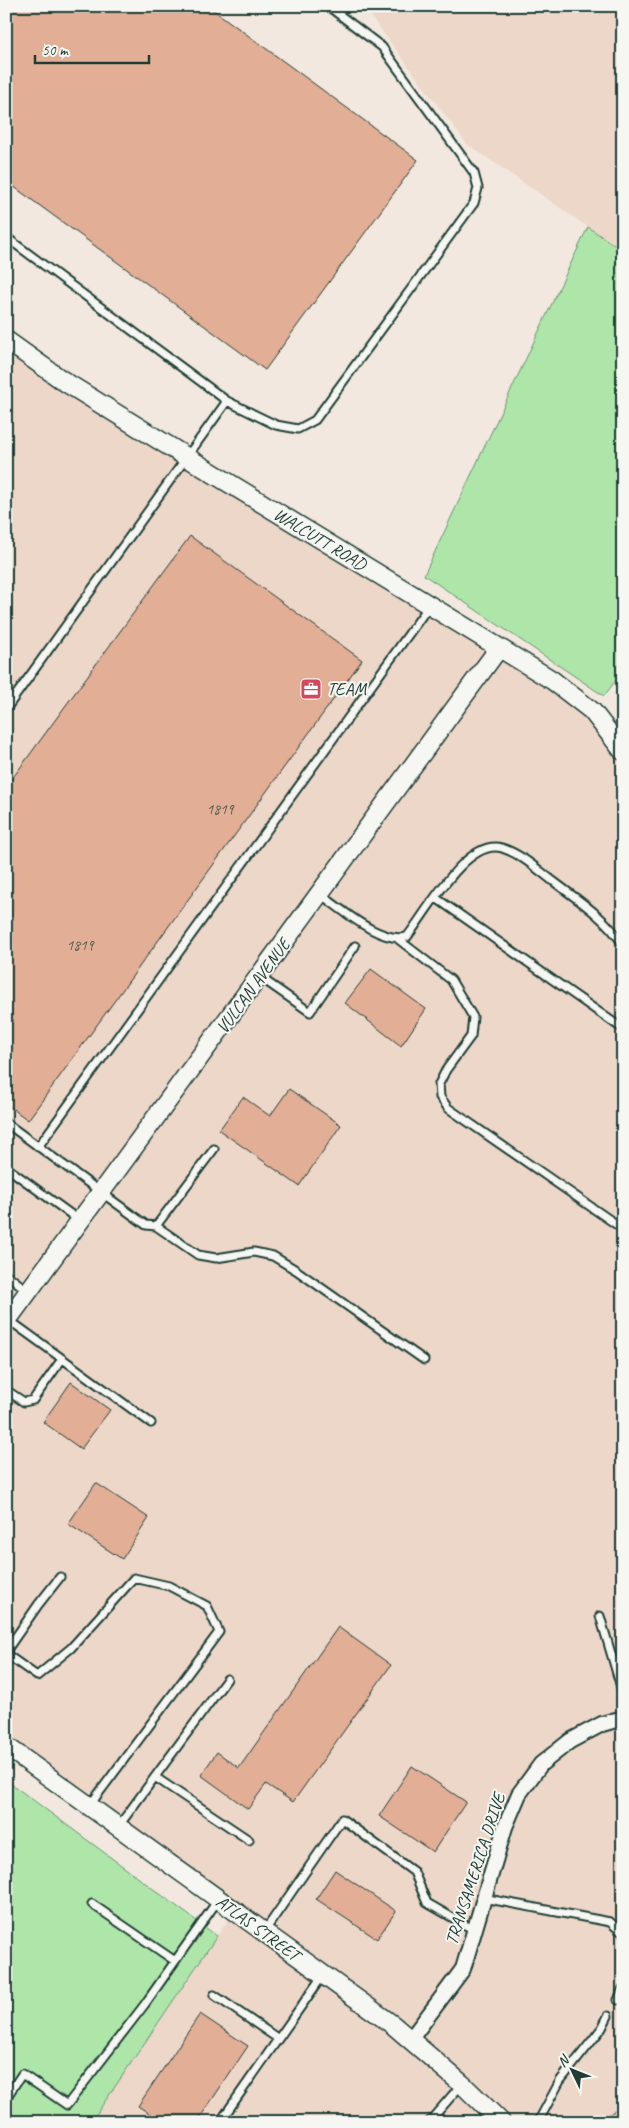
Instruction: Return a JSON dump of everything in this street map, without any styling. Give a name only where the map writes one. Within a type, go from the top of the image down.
[{"type":"street","name":"WALCUTT ROAD","points":[[6,340],[62,380],[552,680],[592,711],[623,751]]},
{"type":"street","name":"VULCAN AVENUE","points":[[7,1321],[499,648]]},
{"type":"street","name":"TRANSAMERICA DRIVE","points":[[410,2040],[463,1969],[505,1827],[519,1794],[541,1764],[570,1741],[602,1724],[623,1718]]},
{"type":"street","name":"ATLAS STREET","points":[[6,1746],[393,2024],[462,2084],[500,2122]]},
{"type":"lane","points":[[6,237],[227,401],[276,425],[298,429],[315,420],[474,203],[478,188],[474,173],[382,47],[328,6]]},
{"type":"lane","points":[[6,709],[188,458],[227,401]]},
{"type":"lane","points":[[38,1147],[429,606]]},
{"type":"lane","points":[[320,894],[383,936],[398,939],[408,937],[454,872],[467,858],[486,847],[500,848],[518,854],[606,922],[623,944]]},
{"type":"lane","points":[[436,898],[623,1029]]},
{"type":"lane","points":[[398,939],[451,980],[473,1017],[471,1036],[446,1070],[439,1084],[440,1097],[448,1108],[623,1229]]},
{"type":"lane","points":[[260,976],[310,1012],[355,946]]},
{"type":"lane","points":[[6,1123],[146,1225],[156,1226],[198,1254],[216,1258],[254,1252],[273,1256],[296,1270],[424,1360]]},
{"type":"lane","points":[[156,1226],[214,1149]]},
{"type":"lane","points":[[6,1167],[80,1222]]},
{"type":"lane","points":[[6,1274],[29,1292]]},
{"type":"lane","points":[[7,1321],[151,1424]]},
{"type":"lane","points":[[6,1390],[24,1402],[32,1400],[62,1359]]},
{"type":"lane","points":[[60,1577],[6,1652],[37,1676],[71,1648],[134,1578],[169,1586],[207,1606],[219,1632],[89,1806]]},
{"type":"lane","points":[[600,1616],[623,1694]]},
{"type":"lane","points":[[118,1828],[227,1679]]},
{"type":"lane","points":[[155,1777],[249,1840]]},
{"type":"lane","points":[[264,1932],[342,1819],[414,1872],[426,1903],[474,1930]]},
{"type":"lane","points":[[484,1898],[610,1922],[623,1932]]},
{"type":"lane","points":[[6,2098],[22,2074],[68,2105],[219,1900]]},
{"type":"lane","points":[[92,1904],[175,1961]]},
{"type":"lane","points":[[220,2122],[323,1975]]},
{"type":"lane","points":[[618,2000],[623,1988]]},
{"type":"lane","points":[[214,1995],[278,2038]]},
{"type":"lane","points":[[538,2122],[560,2081],[602,2028],[608,2016]]},
{"type":"lane","points":[[430,2122],[462,2084]]},
{"type":"shaded area","points":[[363,6],[623,6],[623,251],[467,144]]},
{"type":"shaded area","points":[[6,340],[552,680],[623,751],[623,2122],[91,2122],[234,1911],[6,1746]]},
{"type":"green space","points":[[588,227],[623,251],[623,671],[604,696],[424,575]]},
{"type":"green space","points":[[6,1780],[217,1936],[91,2122],[6,2122]]},
{"type":"building","points":[[6,6],[208,6],[418,160],[265,370],[6,181]]},
{"type":"building","points":[[190,536],[362,660],[28,1120],[6,1104],[6,787]]},
{"type":"building","points":[[371,969],[426,1009],[401,1046],[345,1003]]},
{"type":"building","points":[[289,1089],[341,1125],[299,1186],[219,1130],[243,1097],[270,1116]]},
{"type":"building","points":[[71,1382],[110,1410],[81,1449],[43,1422]]},
{"type":"building","points":[[96,1483],[149,1518],[122,1559],[68,1524]]},
{"type":"building","points":[[338,1627],[391,1665],[293,1802],[266,1784],[248,1809],[201,1775],[217,1752],[239,1768]]},
{"type":"building","points":[[412,1766],[466,1802],[433,1852],[379,1816]]},
{"type":"building","points":[[335,1870],[396,1911],[377,1939],[316,1899]]},
{"type":"building","points":[[200,2014],[248,2046],[197,2122],[162,2122],[138,2106]]},
{"type":"building","points":[[623,2102],[623,2122],[602,2122]]},
{"type":"place","name":"TEAM","points":[[311,689]]}]
